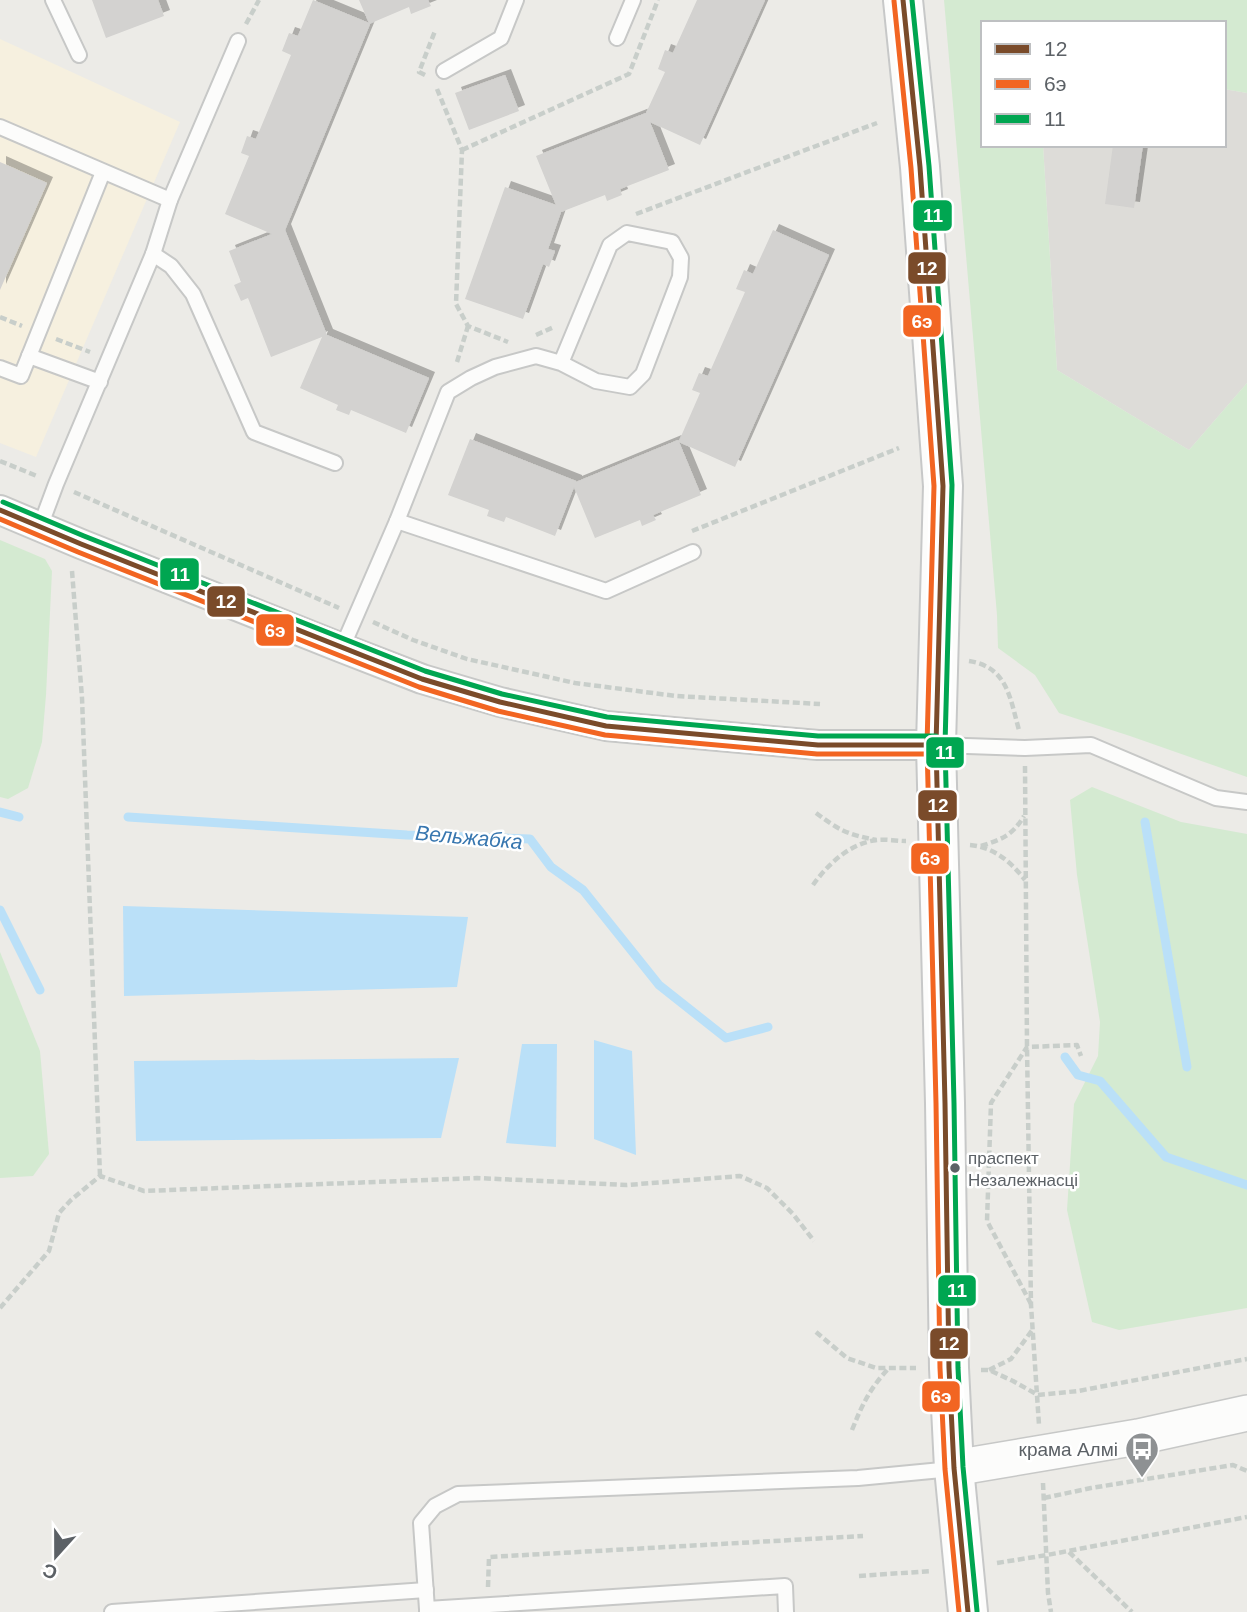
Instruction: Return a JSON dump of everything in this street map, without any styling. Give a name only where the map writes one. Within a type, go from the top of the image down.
[{"type":"main road","points":[[903,0],[920,167],[943,486],[936,744],[949,1368],[954,1468],[968,1612]]},
{"type":"street","points":[[0,510],[422,679],[500,702],[606,726],[818,745],[936,744]]},
{"type":"street","points":[[954,1468],[1139,1437],[1247,1413]]},
{"type":"lane","points":[[53,0],[79,55]]},
{"type":"lane","points":[[439,76],[501,38],[516,0]]},
{"type":"lane","points":[[617,38],[633,0]]},
{"type":"lane","points":[[40,527],[153,254],[170,201],[238,41]]},
{"type":"lane","points":[[0,127],[170,201]]},
{"type":"lane","points":[[0,368],[21,376],[103,172]]},
{"type":"lane","points":[[342,648],[448,393],[495,367],[536,356],[561,363],[596,381],[630,387],[643,374],[680,277],[681,258],[672,242],[627,233],[610,245],[561,363]]},
{"type":"lane","points":[[153,254],[171,266],[192,293],[254,432],[335,463]]},
{"type":"lane","points":[[29,356],[100,382]]},
{"type":"lane","points":[[397,521],[606,592],[693,552]]},
{"type":"lane","points":[[936,744],[1025,748],[1091,745],[1216,798],[1247,802]]},
{"type":"lane","points":[[786,1612],[785,1586],[427,1610],[422,1523],[435,1506],[458,1494],[858,1478],[954,1468]]},
{"type":"lane","points":[[112,1612],[426,1590]]},
{"type":"path","points":[[238,41],[259,0]]},
{"type":"path","points":[[462,150],[629,74],[658,0]]},
{"type":"path","points":[[427,76],[419,72],[435,31]]},
{"type":"path","points":[[439,76],[462,150],[456,304],[468,326],[514,344]]},
{"type":"path","points":[[636,214],[877,123]]},
{"type":"path","points":[[534,335],[555,327]]},
{"type":"path","points":[[693,552],[690,531],[899,448]]},
{"type":"path","points":[[0,461],[413,640],[467,659],[575,683],[676,696],[820,704]]},
{"type":"path","points":[[81,544],[72,562],[82,698],[100,1176]]},
{"type":"path","points":[[938,657],[984,663],[1005,682],[1025,748],[1031,1305],[1051,1612]]},
{"type":"path","points":[[816,813],[849,835],[906,841]]},
{"type":"path","points":[[980,846],[1004,838],[1017,828],[1025,814]]},
{"type":"path","points":[[813,884],[825,869],[847,850],[877,840]]},
{"type":"path","points":[[968,845],[980,846],[1003,857],[1026,881]]},
{"type":"path","points":[[1027,1047],[1077,1045],[1081,1056]]},
{"type":"path","points":[[1027,1047],[991,1103],[988,1221],[1031,1305]]},
{"type":"path","points":[[100,1176],[144,1191],[477,1178],[627,1185],[740,1175],[767,1188],[793,1214],[814,1241]]},
{"type":"path","points":[[0,1308],[49,1251],[59,1213],[100,1176]]},
{"type":"path","points":[[989,1370],[1011,1359],[1033,1329]]},
{"type":"path","points":[[816,1332],[847,1358],[876,1368],[989,1370],[1038,1395],[1078,1391],[1247,1359]]},
{"type":"path","points":[[852,1430],[864,1399],[889,1368]]},
{"type":"path","points":[[1044,1498],[1233,1465],[1247,1471]]},
{"type":"path","points":[[859,1576],[963,1568],[1247,1517]]},
{"type":"path","points":[[494,1607],[489,1557],[863,1536]]},
{"type":"path","points":[[1068,1551],[1132,1612]]},
{"type":"shaded area","points":[[0,39],[180,122],[36,457],[0,443]]},
{"type":"shaded area","points":[[1226,89],[1247,93],[1247,383],[1189,450],[1057,370],[1043,147],[1226,147]]},
{"type":"green space","points":[[944,0],[1247,0],[1247,93],[1226,89],[1226,21],[981,21],[981,147],[1043,147],[1057,370],[1189,450],[1247,383],[1247,777],[1059,713],[1035,675],[998,648]]},
{"type":"green space","points":[[0,540],[45,559],[52,571],[42,742],[28,788],[8,799],[0,797]]},
{"type":"green space","points":[[1092,787],[1181,822],[1247,834],[1247,1308],[1119,1330],[1092,1322],[1067,1210],[1074,1104],[1098,1056],[1100,1022],[1077,875],[1070,800]]},
{"type":"green space","points":[[0,952],[40,1051],[49,1154],[33,1176],[0,1178]]},
{"type":"water","points":[[123,906],[468,917],[457,987],[124,996]]},
{"type":"water","points":[[594,1040],[632,1051],[636,1155],[594,1139]]},
{"type":"water","points":[[522,1044],[557,1044],[556,1147],[506,1143]]},
{"type":"water","points":[[459,1058],[441,1138],[136,1141],[134,1061]]},
{"type":"building","points":[[92,0],[158,0],[164,16],[106,38]]},
{"type":"building","points":[[313,0],[369,23],[359,0],[428,0],[431,6],[411,14],[409,7],[369,24],[285,230],[327,335],[429,378],[406,433],[351,410],[349,415],[336,410],[338,405],[300,388],[322,337],[271,357],[248,298],[241,301],[234,285],[241,282],[229,251],[272,234],[225,214],[249,156],[241,153],[247,136],[256,139],[291,55],[282,51],[289,33],[298,36]]},
{"type":"building","points":[[697,0],[765,0],[700,145],[650,122],[669,170],[620,189],[622,195],[607,201],[605,195],[561,212],[548,249],[555,251],[549,267],[543,264],[523,319],[465,299],[505,187],[556,205],[536,156],[646,113],[665,72],[658,69],[665,50],[673,53]]},
{"type":"building","points":[[505,75],[519,111],[469,130],[455,93]]},
{"type":"building","points":[[1113,147],[1143,147],[1134,208],[1105,204]]},
{"type":"building","points":[[0,162],[47,183],[0,290]]},
{"type":"building","points":[[773,230],[829,255],[735,467],[679,442],[701,495],[653,515],[656,520],[642,526],[640,520],[595,538],[574,487],[555,536],[506,517],[504,522],[487,516],[489,510],[448,495],[470,439],[576,482],[679,441],[700,393],[692,390],[699,373],[708,376],[745,292],[736,289],[744,270],[753,274]]},
{"type":"waterway","name":"Вельжабка","points":[[0,812],[19,817]]},
{"type":"waterway","name":"Вельжабка","points":[[128,817],[407,835],[530,839],[551,867],[583,890],[659,985],[726,1038],[768,1027]]},
{"type":"waterway","points":[[1145,822],[1187,1067]]},
{"type":"waterway","points":[[0,910],[40,990]]},
{"type":"waterway","name":"Вельжабка","points":[[1065,1057],[1078,1075],[1100,1081],[1166,1157],[1247,1185]]},
{"type":"transit line","name":"12","points":[[903,0],[920,167],[943,486],[936,745],[949,1368],[954,1468],[968,1612]]},
{"type":"transit line","name":"11","points":[[912,0],[929,166],[952,485],[945,745],[958,1368],[963,1467],[977,1611]]},
{"type":"transit line","name":"6э","points":[[894,1],[911,168],[934,486],[927,745],[940,1368],[945,1469],[959,1612]]},
{"type":"transit line","name":"11","points":[[3,502],[425,671],[502,694],[607,717],[818,736],[936,736]]},
{"type":"transit line","name":"12","points":[[0,510],[422,679],[500,702],[606,726],[818,745],[936,745]]},
{"type":"transit line","name":"6э","points":[[0,519],[419,687],[498,711],[605,735],[817,754],[936,754]]},
{"type":"place","name":"праспект Незалежнасці","points":[[955,1168]]},
{"type":"place","name":"крама Алмі","points":[[1142,1479]]}]
